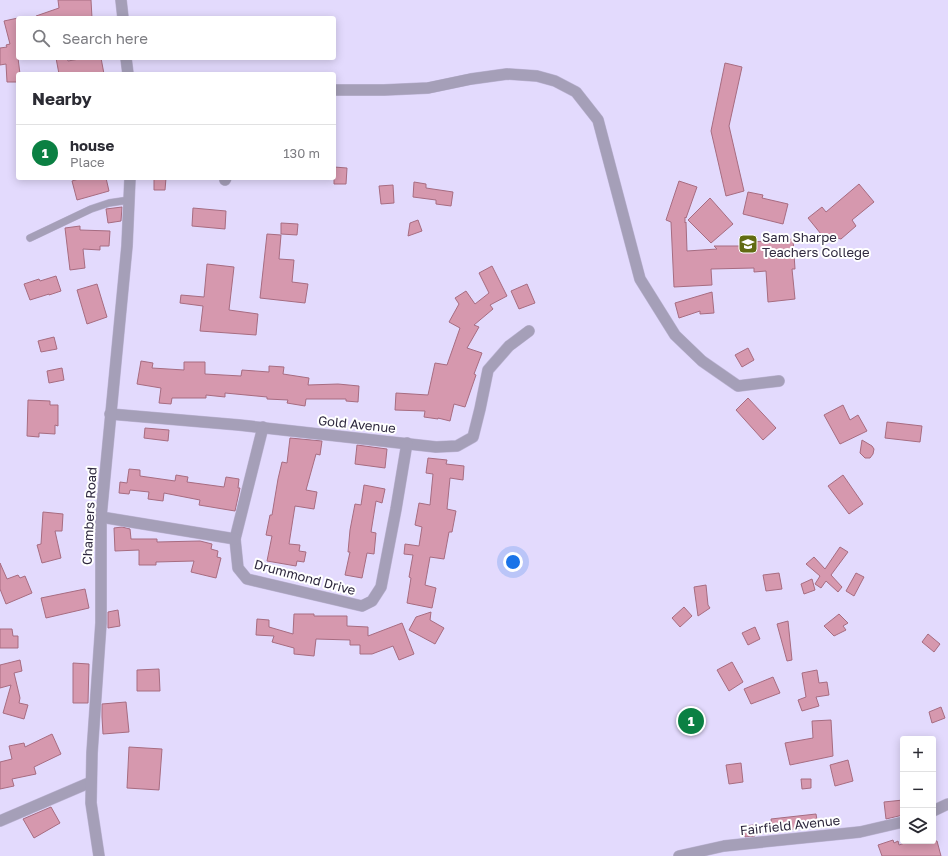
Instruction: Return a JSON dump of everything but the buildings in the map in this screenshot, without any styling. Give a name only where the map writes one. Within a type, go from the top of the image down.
[{"type":"street","points":[[121,0],[123,16]]},
{"type":"street","points":[[126,60],[128,72]]},
{"type":"street","points":[[336,90],[428,88],[471,79],[507,74],[536,76],[555,81],[576,92],[598,120],[640,279],[675,335],[702,361],[738,386],[779,381]]},
{"type":"street","name":"Chambers Road","points":[[98,856],[91,803],[91,782],[101,623],[101,517],[126,253],[130,180]]},
{"type":"street","name":"Gold Avenue","points":[[110,414],[263,427],[436,447],[457,446],[473,437],[488,370],[509,346],[529,331]]},
{"type":"street","name":"Drummond Drive","points":[[263,427],[235,539],[238,568],[247,579],[362,606],[372,602],[381,587],[407,443]]},
{"type":"street","points":[[101,517],[235,539]]},
{"type":"street","points":[[0,821],[91,782]]},
{"type":"street","points":[[936,809],[948,804]]},
{"type":"street","name":"Fairfield Avenue","points":[[679,856],[724,846],[860,832],[900,823]]},
{"type":"lane","points":[[30,238],[91,209],[109,203],[129,200]]},
{"type":"place","name":"Sam Sharpe Teachers College","points":[[748,244]]},
{"type":"place","name":"house","points":[[691,721]]}]
